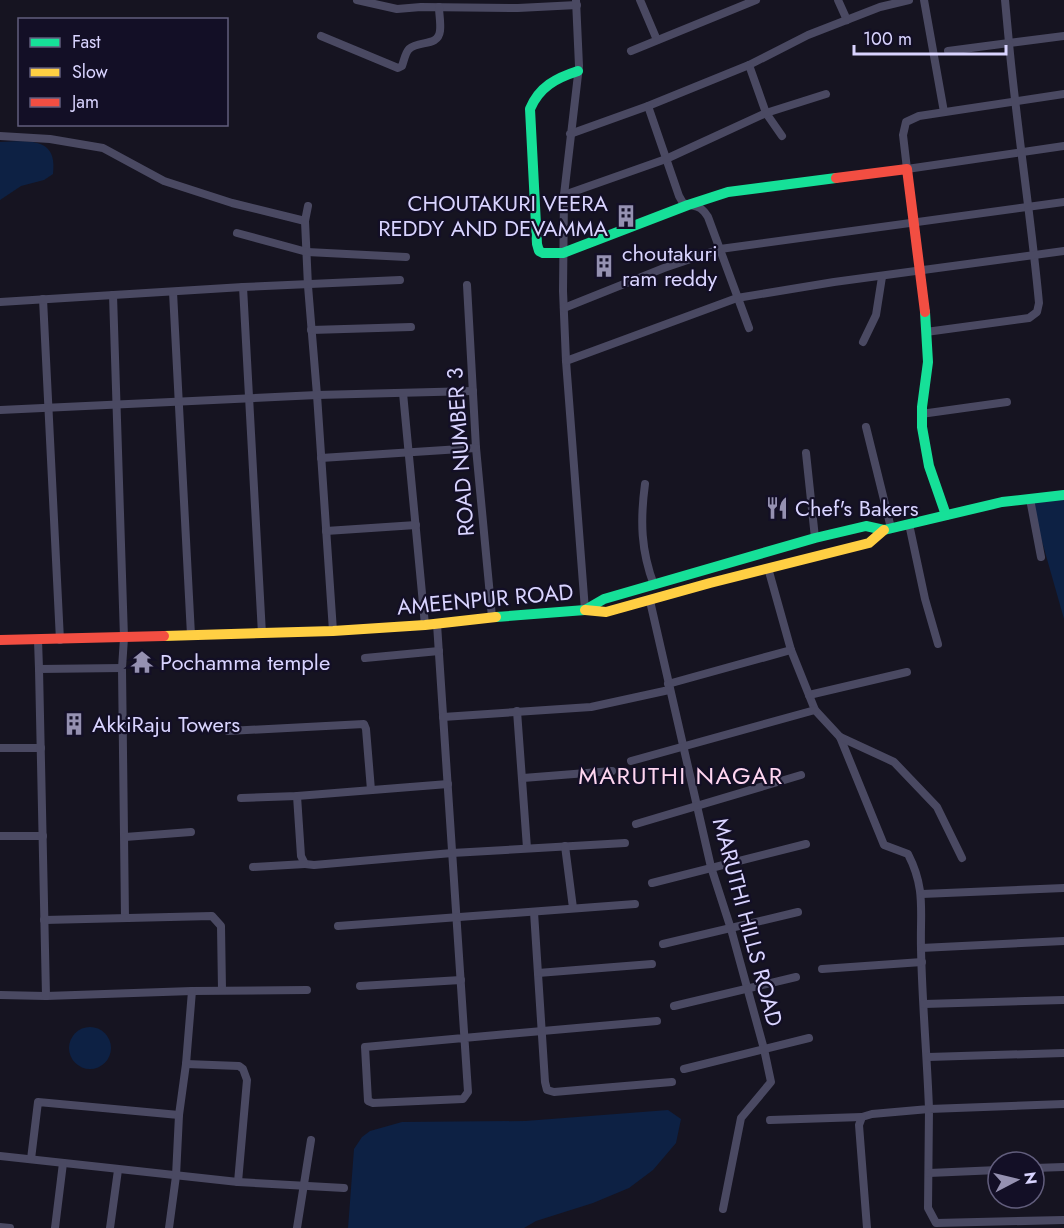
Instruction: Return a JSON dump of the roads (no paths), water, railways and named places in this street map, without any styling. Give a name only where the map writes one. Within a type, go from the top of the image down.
[{"type":"street","points":[[357,0],[389,8],[518,8],[577,3],[578,71],[564,195],[563,253],[566,361],[585,610],[606,612],[869,543],[888,529],[866,427]]},
{"type":"street","points":[[640,0],[657,40]]},
{"type":"street","points":[[631,51],[756,0]]},
{"type":"street","points":[[838,0],[847,20]]},
{"type":"street","points":[[570,134],[648,106],[749,65],[808,35],[880,7],[909,0]]},
{"type":"street","points":[[924,0],[944,112]]},
{"type":"street","points":[[926,332],[1029,318],[1037,312],[1034,255],[1014,101],[1005,0]]},
{"type":"street","points":[[321,36],[398,68],[402,66],[408,50],[438,37],[439,7]]},
{"type":"street","points":[[948,51],[1064,36]]},
{"type":"street","points":[[749,65],[766,113],[782,136]]},
{"type":"street","points":[[578,71],[561,76],[544,86],[532,101],[530,109],[537,244],[539,251],[543,253],[563,253],[728,192],[1064,146]]},
{"type":"street","points":[[564,195],[666,159],[766,113],[826,94]]},
{"type":"street","points":[[945,515],[932,481],[924,444],[921,414],[928,358],[922,272],[903,135],[906,122],[919,116],[1064,94]]},
{"type":"street","points":[[648,106],[679,196],[683,203],[696,205],[702,209],[720,249],[749,328]]},
{"type":"street","points":[[0,136],[50,139],[103,148],[164,181],[232,203],[305,220]]},
{"type":"street","points":[[564,308],[664,268],[720,249],[1064,202]]},
{"type":"street","points":[[308,206],[305,220],[308,286],[333,631]]},
{"type":"street","points":[[237,233],[307,252],[406,257]]},
{"type":"street","points":[[566,361],[737,298],[1064,251]]},
{"type":"street","points":[[863,342],[876,315],[882,277]]},
{"type":"street","points":[[0,302],[400,280]]},
{"type":"street","name":"ROAD NUMBER 3","points":[[467,285],[476,448],[492,617]]},
{"type":"street","points":[[243,287],[262,634]]},
{"type":"street","points":[[173,292],[191,635]]},
{"type":"street","points":[[113,295],[124,638],[125,918]]},
{"type":"street","points":[[43,299],[60,640]]},
{"type":"street","points":[[311,330],[411,327]]},
{"type":"street","points":[[0,410],[317,395],[473,391]]},
{"type":"street","points":[[403,393],[416,525],[431,625],[439,651],[460,980],[465,1038],[468,1092],[463,1099],[373,1103],[368,1101],[364,1047],[465,1038],[542,1031],[657,1021]]},
{"type":"street","points":[[921,414],[1007,402]]},
{"type":"street","points":[[321,458],[476,448]]},
{"type":"street","points":[[806,453],[809,557]]},
{"type":"street","points":[[645,484],[642,532],[645,561],[654,585]]},
{"type":"street","name":"AMEENPUR ROAD","points":[[0,640],[333,631],[431,625],[492,617],[585,610],[604,599],[810,539],[866,526],[888,529],[1002,502],[1064,495]]},
{"type":"street","points":[[1030,499],[1041,557]]},
{"type":"street","points":[[909,524],[925,599],[938,644]]},
{"type":"street","points":[[326,531],[416,525]]},
{"type":"street","points":[[768,568],[791,650],[815,710],[840,737],[884,845],[908,854],[916,869],[922,894],[921,948],[928,1057],[928,1208],[936,1223],[1064,1220]]},
{"type":"street","name":"MARUTHI HILLS ROAD","points":[[650,601],[711,867],[731,929],[771,1082],[741,1118],[723,1209]]},
{"type":"street","points":[[38,640],[46,996]]},
{"type":"street","points":[[443,717],[591,707],[668,687],[791,650]]},
{"type":"street","points":[[365,658],[439,651]]},
{"type":"street","points":[[39,669],[123,668]]},
{"type":"street","points":[[809,695],[907,672]]},
{"type":"street","points":[[631,761],[815,710]]},
{"type":"street","points":[[517,711],[527,848]]},
{"type":"street","points":[[228,731],[358,722],[364,724],[371,790]]},
{"type":"street","points":[[840,737],[894,762],[937,807],[962,858]]},
{"type":"street","points":[[0,748],[41,748]]},
{"type":"street","points":[[523,778],[612,771]]},
{"type":"street","points":[[636,824],[801,775]]},
{"type":"street","points":[[241,798],[448,784]]},
{"type":"street","points":[[297,796],[301,856],[306,864]]},
{"type":"street","points":[[125,837],[191,832]]},
{"type":"street","points":[[0,836],[43,836]]},
{"type":"street","points":[[253,867],[314,865],[452,853],[625,843]]},
{"type":"street","points":[[652,883],[806,844]]},
{"type":"street","points":[[565,846],[573,908]]},
{"type":"street","points":[[922,894],[1064,888]]},
{"type":"street","points":[[338,926],[635,904]]},
{"type":"street","points":[[534,912],[545,1087],[549,1092],[672,1082]]},
{"type":"street","points":[[663,944],[798,912]]},
{"type":"street","points":[[44,920],[212,916],[221,926],[222,990]]},
{"type":"street","points":[[921,948],[1064,941]]},
{"type":"street","points":[[822,969],[922,962]]},
{"type":"street","points":[[538,973],[652,964]]},
{"type":"street","points":[[674,1006],[796,977]]},
{"type":"street","points":[[360,986],[460,980]]},
{"type":"street","points":[[0,995],[307,990]]},
{"type":"street","points":[[169,1228],[176,1176],[179,1115],[192,991]]},
{"type":"street","points":[[924,1004],[1064,1000]]},
{"type":"street","points":[[684,1069],[809,1038]]},
{"type":"street","points":[[928,1057],[1064,1053]]},
{"type":"street","points":[[186,1064],[239,1066],[246,1074],[238,1182]]},
{"type":"street","points":[[31,1160],[38,1102],[179,1115]]},
{"type":"street","points":[[770,1120],[862,1117],[929,1109],[1064,1104]]},
{"type":"street","points":[[862,1117],[859,1125],[867,1228]]},
{"type":"street","points":[[297,1228],[311,1140]]},
{"type":"street","points":[[0,1156],[238,1182],[344,1188]]},
{"type":"street","points":[[55,1228],[63,1163]]},
{"type":"street","points":[[1046,1168],[1064,1167]]},
{"type":"street","points":[[110,1228],[118,1170]]},
{"type":"street","points":[[929,1173],[986,1171]]},
{"type":"street","points":[[0,1227],[10,1228]]},
{"type":"water","points":[[21,141],[39,143],[46,147],[51,153],[53,174],[44,180],[21,186],[0,200],[0,142]]},
{"type":"water","points":[[1064,497],[1064,619],[1030,499]]},
{"type":"water","points":[[90,1027],[105,1033],[111,1048],[105,1063],[90,1069],[75,1063],[69,1048],[75,1033]]},
{"type":"water","points":[[668,1110],[681,1119],[676,1143],[653,1170],[629,1188],[593,1203],[536,1221],[524,1228],[348,1228],[354,1149],[362,1137],[370,1131],[402,1122],[525,1121]]},
{"type":"place","name":"CHOUTAKURI VEERA REDDY AND DEVAMMA","points":[[626,216]]},
{"type":"place","name":"choutakuri ram reddy","points":[[604,266]]},
{"type":"place","name":"Chef's Bakers","points":[[777,508]]},
{"type":"place","name":"Pochamma temple","points":[[142,662]]},
{"type":"place","name":"AkkiRaju Towers","points":[[74,724]]},
{"type":"district","name":"MARUTHI NAGAR","points":[[681,775]]}]
